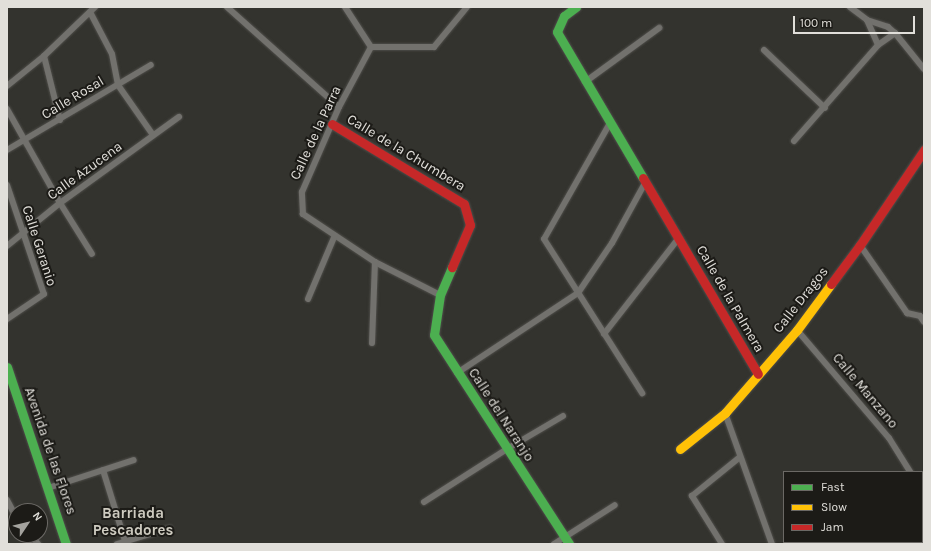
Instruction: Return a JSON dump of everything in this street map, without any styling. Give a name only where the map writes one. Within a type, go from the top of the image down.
[{"type":"street","points":[[227,7],[339,108]]},
{"type":"street","points":[[345,7],[371,46],[434,47],[467,7]]},
{"type":"street","name":"Calle de la Palmera","points":[[576,7],[564,16],[557,32],[758,374]]},
{"type":"street","points":[[850,7],[868,20],[888,27],[895,33],[924,69]]},
{"type":"street","points":[[7,86],[44,56],[93,9],[112,54],[118,84],[153,136]]},
{"type":"street","points":[[868,20],[878,45]]},
{"type":"street","points":[[585,82],[659,28]]},
{"type":"street","points":[[794,141],[825,108],[878,45],[895,33]]},
{"type":"street","name":"Calle de la Parra","points":[[371,46],[339,108],[302,192],[303,214],[375,262],[440,295]]},
{"type":"street","points":[[764,50],[825,108]]},
{"type":"street","points":[[44,56],[60,120]]},
{"type":"street","name":"Calle Rosal","points":[[7,150],[151,65]]},
{"type":"street","points":[[7,109],[60,203],[92,254]]},
{"type":"street","name":"Calle Azucena","points":[[7,246],[60,203],[179,117]]},
{"type":"street","points":[[610,123],[544,239],[642,394]]},
{"type":"street","name":"Calle de la Chumbera","points":[[332,124],[464,204],[470,225],[440,295]]},
{"type":"street","name":"Calle Dragos","points":[[680,449],[725,413],[797,330],[860,245],[924,150]]},
{"type":"street","points":[[457,373],[578,293],[612,243],[645,183]]},
{"type":"street","name":"Calle Geranio","points":[[7,185],[22,234],[44,294],[7,319]]},
{"type":"street","points":[[308,299],[334,235]]},
{"type":"street","name":"Calle de la Palmera","points":[[604,334],[678,239]]},
{"type":"street","points":[[860,245],[907,313],[920,316],[924,322]]},
{"type":"street","points":[[372,343],[375,262]]},
{"type":"street","name":"Calle del Naranjo","points":[[440,295],[434,335],[457,373],[567,541]]},
{"type":"street","name":"Calle Manzano","points":[[797,330],[889,438],[909,471]]},
{"type":"street","name":"Avenida de las Flores","points":[[7,367],[66,544]]},
{"type":"street","points":[[725,413],[772,544]]},
{"type":"street","points":[[424,502],[507,449],[563,416]]},
{"type":"street","points":[[722,544],[692,496],[740,457]]},
{"type":"street","points":[[48,488],[134,460]]},
{"type":"street","points":[[103,470],[125,541]]},
{"type":"street","points":[[554,544],[567,541],[615,505]]},
{"type":"street","points":[[117,544],[170,528]]},
{"type":"traffic: fast","points":[[576,7],[564,16],[557,32],[643,178]]},
{"type":"traffic: fast","points":[[452,267],[440,295],[434,335],[569,544]]},
{"type":"traffic: fast","points":[[7,367],[66,544]]},
{"type":"traffic: slow","points":[[680,449],[725,413],[797,330],[831,284]]},
{"type":"traffic: jam","points":[[332,124],[464,204],[470,225],[452,267]]},
{"type":"traffic: jam","points":[[831,284],[860,245],[924,150]]},
{"type":"traffic: jam","points":[[643,178],[758,374]]},
{"type":"district","name":"Barriada Pescadores","points":[[133,522]]}]
